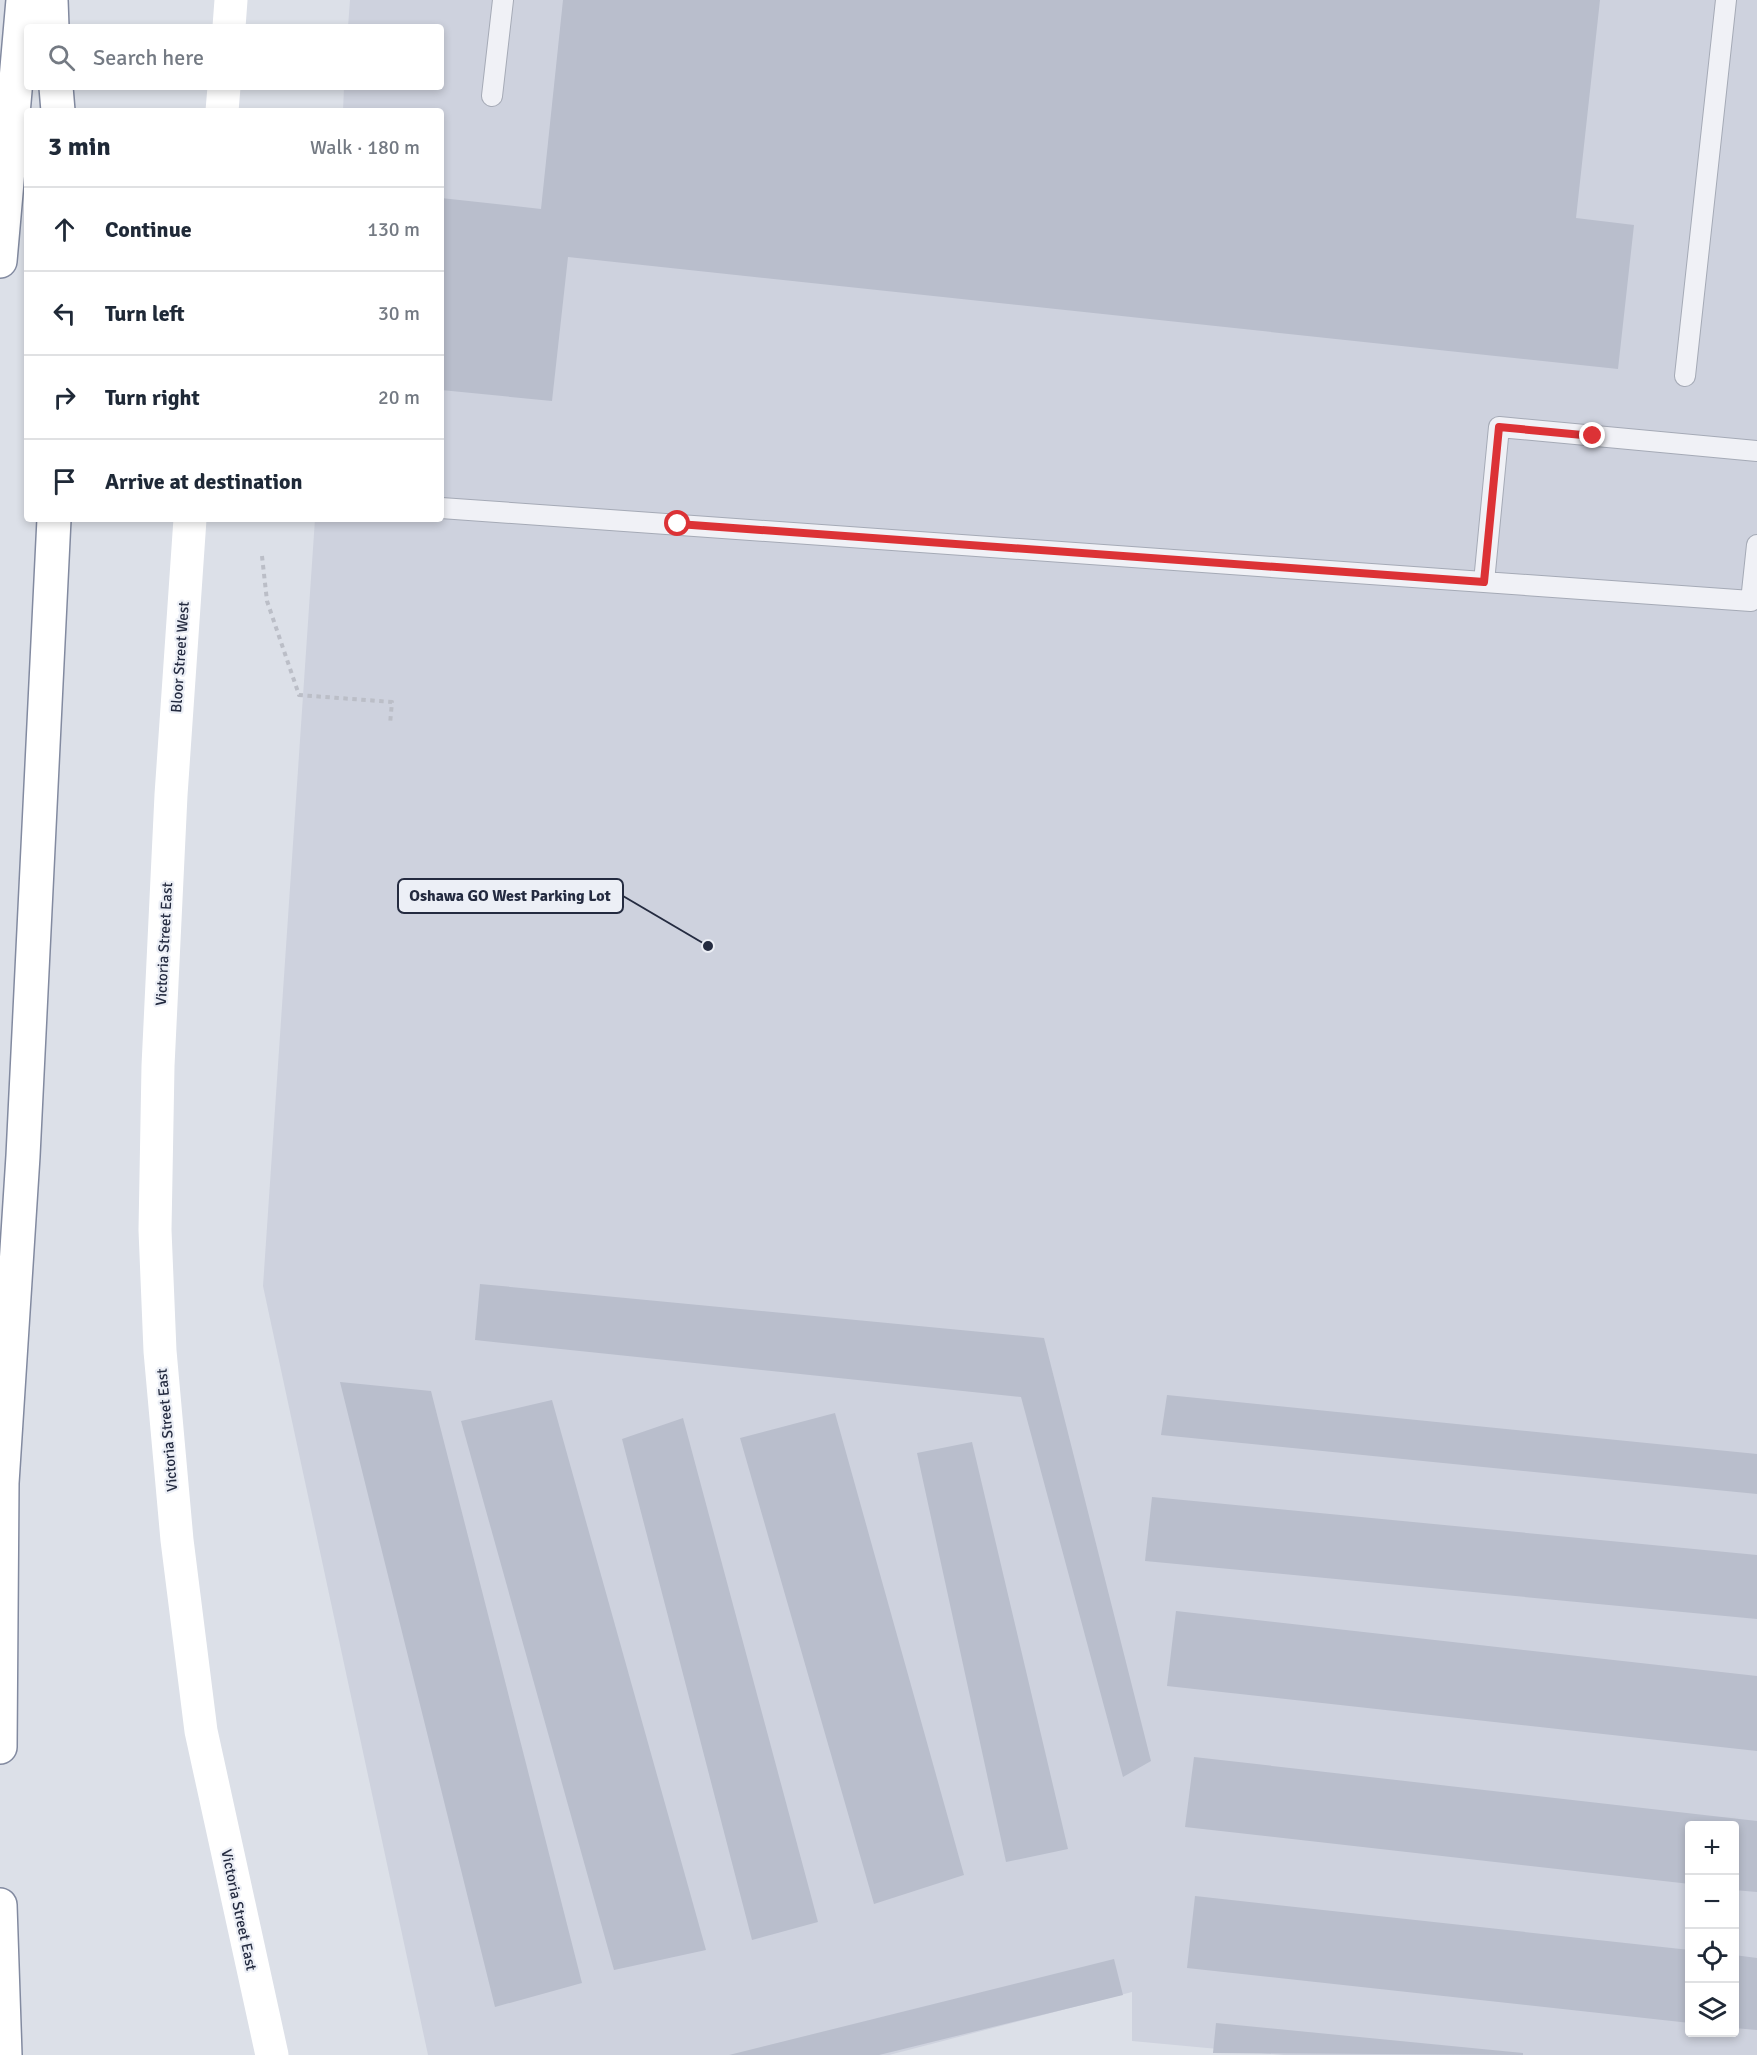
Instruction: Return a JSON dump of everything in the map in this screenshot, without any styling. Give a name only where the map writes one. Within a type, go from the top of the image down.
[{"type":"main road","points":[[0,261],[23,0]]},
{"type":"main road","points":[[51,0],[52,24]]},
{"type":"main road","points":[[229,24],[231,0]]},
{"type":"main road","points":[[56,90],[58,108]]},
{"type":"main road","points":[[222,108],[224,90]]},
{"type":"main road","points":[[0,1747],[2,1483],[23,1156],[54,522]]},
{"type":"main road","name":"Bloor Street West","points":[[171,795],[190,522]]},
{"type":"main road","name":"Victoria Street East","points":[[171,795],[158,1066],[155,1230],[160,1351],[177,1540],[201,1731],[272,2055]]},
{"type":"main road","points":[[0,1905],[5,2055]]},
{"type":"lane","points":[[492,96],[503,0]]},
{"type":"lane","points":[[1685,376],[1726,0]]},
{"type":"lane","points":[[1484,582],[1499,427],[1757,451]]},
{"type":"lane","points":[[444,507],[1751,601],[1757,545]]},
{"type":"path","points":[[262,555],[267,601],[299,695],[392,702],[390,724]]},
{"type":"shaded area","points":[[350,0],[1757,0],[1757,2055],[1284,2055],[1132,2041],[1132,1992],[889,2055],[428,2055],[263,1286],[315,522],[444,522],[444,108],[343,108],[344,90],[444,90],[444,24],[348,24]]},
{"type":"building","points":[[563,0],[1600,0],[1576,218],[1634,225],[1618,369],[568,257],[552,401],[444,390],[444,198],[541,209]]},
{"type":"building","points":[[480,1284],[1044,1338],[1151,1761],[1123,1777],[1021,1397],[475,1340]]},
{"type":"building","points":[[340,1382],[431,1391],[582,1983],[495,2007]]},
{"type":"building","points":[[1167,1395],[1757,1454],[1757,1494],[1161,1435]]},
{"type":"building","points":[[552,1400],[706,1950],[614,1970],[461,1421]]},
{"type":"building","points":[[835,1413],[964,1875],[874,1904],[740,1438]]},
{"type":"building","points":[[683,1418],[818,1922],[752,1940],[622,1439]]},
{"type":"building","points":[[972,1442],[1068,1849],[1006,1862],[917,1453]]},
{"type":"building","points":[[1152,1497],[1757,1555],[1757,1619],[1145,1561]]},
{"type":"building","points":[[1176,1611],[1757,1676],[1757,1751],[1167,1686]]},
{"type":"building","points":[[1194,1757],[1757,1821],[1757,1892],[1739,1890],[1739,1821],[1685,1821],[1685,1883],[1185,1827]]},
{"type":"building","points":[[1195,1896],[1685,1949],[1685,2022],[1187,1968]]},
{"type":"building","points":[[1739,1956],[1757,1958],[1757,2030],[1739,2028]]},
{"type":"building","points":[[1114,1959],[1123,1995],[879,2055],[729,2055]]},
{"type":"building","points":[[1216,2023],[1523,2053],[1523,2055],[1213,2053]]},
{"type":"place","name":"Oshawa GO West Parking Lot","points":[[708,946]]},
{"type":"route","points":[[678,524],[1484,582],[1499,427],[1593,436]]}]
